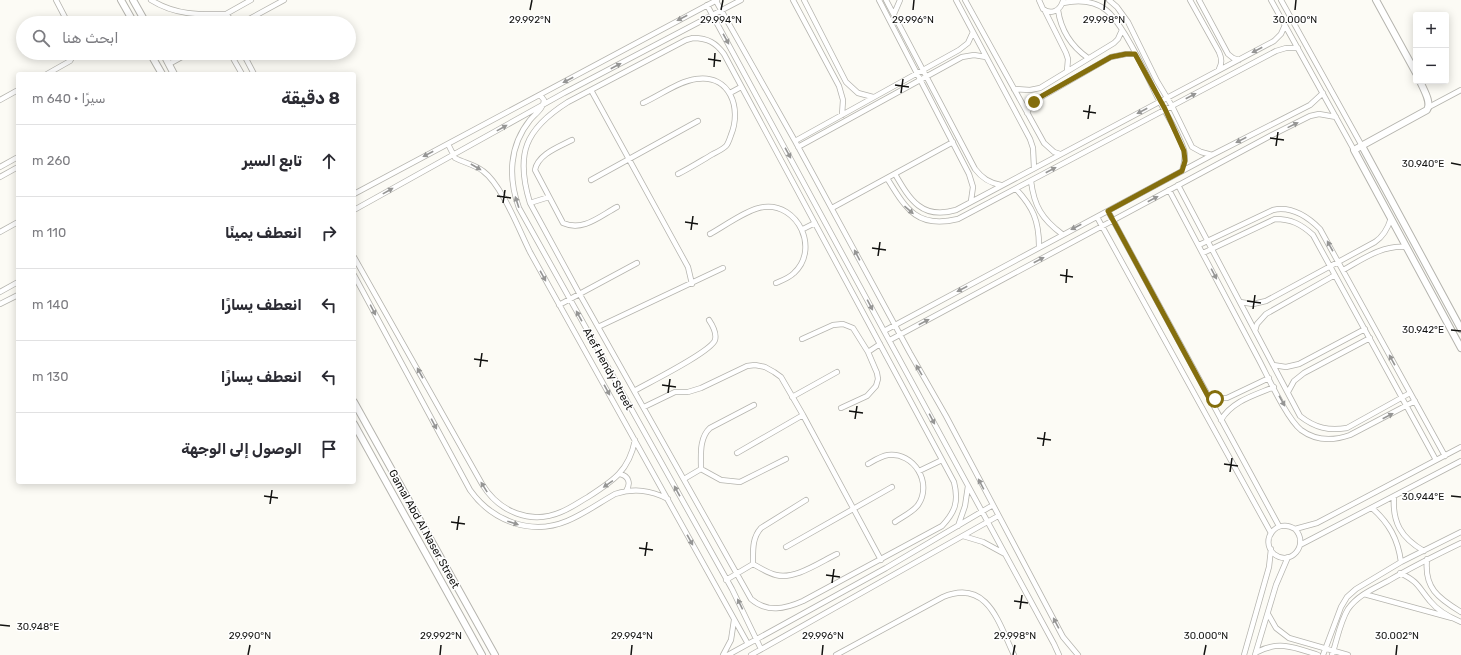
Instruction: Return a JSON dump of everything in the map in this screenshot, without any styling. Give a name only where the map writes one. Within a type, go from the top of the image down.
[{"type":"main road","points":[[121,0],[130,16]]},
{"type":"main road","points":[[133,0],[142,16]]},
{"type":"main road","points":[[1376,0],[1413,68]]},
{"type":"main road","points":[[154,60],[160,72]]},
{"type":"main road","points":[[166,60],[173,72]]},
{"type":"main road","points":[[1421,84],[1429,107],[1423,112],[1354,150],[1461,348]]},
{"type":"main road","points":[[1362,146],[1461,329]]},
{"type":"main road","name":"Gamal Abd Al Naser Street","points":[[356,406],[495,655]]},
{"type":"main road","points":[[356,426],[360,430],[363,429],[366,424]]},
{"type":"main road","name":"Gamal Abd Al Naser Street","points":[[356,426],[482,655]]},
{"type":"main road","points":[[368,448],[371,444],[377,444]]},
{"type":"street","points":[[56,0],[64,16]]},
{"type":"street","points":[[151,0],[169,10],[183,13],[198,15],[227,14]]},
{"type":"street","points":[[223,16],[251,0]]},
{"type":"street","points":[[255,16],[284,0]]},
{"type":"street","points":[[356,193],[716,0],[946,416],[1063,637],[1078,655]]},
{"type":"street","points":[[356,209],[544,105],[741,0]]},
{"type":"street","points":[[793,0],[839,86],[843,100],[842,115]]},
{"type":"street","points":[[804,0],[846,82],[858,93],[873,98]]},
{"type":"street","points":[[879,0],[972,180],[973,194],[971,201]]},
{"type":"street","points":[[886,0],[975,169],[989,182],[1001,185]]},
{"type":"street","points":[[894,14],[900,0]]},
{"type":"street","points":[[956,0],[1030,139],[1033,148],[1034,168]]},
{"type":"street","points":[[965,0],[1044,143],[1054,152],[1060,154]]},
{"type":"street","points":[[1039,0],[1066,53],[1068,59],[1067,71]]},
{"type":"street","points":[[1109,0],[1117,7],[1128,22],[1192,147],[1201,152],[1212,155]]},
{"type":"street","points":[[1190,0],[1219,52],[1221,64],[1219,69]]},
{"type":"street","points":[[1199,0],[1228,54],[1239,60]]},
{"type":"street","points":[[1270,0],[1354,150]]},
{"type":"street","points":[[1281,0],[1362,146]]},
{"type":"street","points":[[1045,10],[1051,12],[1058,10],[1063,2],[1086,1],[1101,6],[1113,16],[1165,109],[1184,151],[1185,161],[1182,171]]},
{"type":"street","points":[[707,5],[1007,556],[1059,655]]},
{"type":"street","points":[[1058,10],[1067,38],[1073,46],[1088,58]]},
{"type":"street","points":[[895,174],[909,197],[922,208],[930,212],[948,212],[956,210],[1274,41],[1281,34],[1285,25]]},
{"type":"street","points":[[1014,90],[1030,90],[1040,88],[1114,43],[1118,39],[1122,30]]},
{"type":"street","points":[[795,141],[964,47],[968,43],[973,32]]},
{"type":"street","points":[[701,38],[711,41],[719,47],[954,482],[957,492],[956,503],[951,516],[942,526],[928,535],[803,601],[783,609],[769,608],[756,603],[751,599],[530,203],[523,172],[525,154],[530,137],[539,124],[551,112],[591,90],[686,40],[701,38]]},
{"type":"street","points":[[887,178],[903,204],[912,213],[922,219],[934,222],[946,222],[958,219],[1276,51],[1286,48],[1298,48]]},
{"type":"street","points":[[1028,113],[1031,105],[1038,99],[1111,57],[1135,54]]},
{"type":"street","points":[[798,147],[962,57],[974,55],[986,57]]},
{"type":"street","points":[[51,72],[71,60]]},
{"type":"street","points":[[169,64],[176,60]]},
{"type":"street","points":[[234,60],[241,72]]},
{"type":"street","points":[[247,60],[253,72]]},
{"type":"street","points":[[643,103],[688,80],[697,78],[716,81],[724,86],[730,93],[736,114],[735,126],[726,146],[678,174]]},
{"type":"street","points":[[730,93],[741,87]]},
{"type":"street","points":[[591,90],[688,267],[692,284]]},
{"type":"street","points":[[1429,107],[1461,90]]},
{"type":"street","points":[[0,100],[16,91]]},
{"type":"street","points":[[884,331],[1039,246],[1310,105],[1323,93]]},
{"type":"street","points":[[540,95],[543,98],[544,105]]},
{"type":"street","name":"Atef Hendy Street","points":[[544,105],[524,128],[517,142],[512,166],[516,200],[522,216],[726,580],[761,649]]},
{"type":"street","points":[[890,340],[1272,135],[1310,116],[1319,114],[1336,117]]},
{"type":"street","points":[[591,180],[698,121]]},
{"type":"street","points":[[572,140],[544,156],[536,164],[535,170],[563,223],[569,226],[584,225],[617,207]]},
{"type":"street","points":[[832,208],[953,142]]},
{"type":"street","points":[[448,144],[453,155]]},
{"type":"street","name":"Atef Hendy Street","points":[[453,155],[458,160],[478,167],[496,184],[530,252],[559,305],[748,644]]},
{"type":"street","points":[[0,167],[16,158]]},
{"type":"street","points":[[0,177],[16,168]]},
{"type":"street","points":[[1031,181],[1032,194],[1040,211],[1052,227],[1062,234]]},
{"type":"street","points":[[1178,185],[1300,416],[1308,423],[1317,427],[1337,430],[1347,428],[1410,393]]},
{"type":"street","points":[[1016,189],[1025,198],[1037,221],[1039,246]]},
{"type":"street","points":[[1170,190],[1293,422],[1301,430],[1320,439],[1331,440],[1342,438],[1415,401]]},
{"type":"street","points":[[530,203],[549,197]]},
{"type":"street","points":[[710,234],[755,208],[774,207],[791,215],[798,221],[803,229],[806,240],[806,252],[802,263],[796,272],[786,279],[776,283]]},
{"type":"street","points":[[1199,245],[1280,208],[1299,213],[1311,220],[1320,229],[1339,262],[1445,456]]},
{"type":"street","points":[[1108,211],[1279,526]]},
{"type":"street","points":[[1097,217],[1271,533]]},
{"type":"street","points":[[1240,302],[1253,304],[1266,301],[1339,262],[1380,238],[1387,230],[1391,218]]},
{"type":"street","points":[[1203,253],[1275,219],[1285,219],[1296,222],[1305,227],[1313,235],[1436,460]]},
{"type":"street","points":[[0,232],[16,223]]},
{"type":"street","points":[[803,229],[815,223]]},
{"type":"street","points":[[1343,270],[1384,249],[1406,247]]},
{"type":"street","points":[[356,260],[482,484],[490,496],[501,506],[527,516],[542,517],[556,514],[569,508],[609,484],[620,474],[628,461],[635,440]]},
{"type":"street","points":[[559,305],[637,263]]},
{"type":"street","points":[[598,327],[692,284],[722,268]]},
{"type":"street","points":[[1255,330],[1257,324],[1266,314],[1335,275]]},
{"type":"street","points":[[356,280],[470,490],[486,508],[498,517],[528,527],[544,527],[566,521],[615,494],[626,491],[638,490],[650,492],[668,499]]},
{"type":"street","points":[[16,283],[0,292],[2,303],[16,296]]},
{"type":"street","points":[[634,391],[712,346],[715,340],[716,331],[709,320]]},
{"type":"street","points":[[802,339],[833,325],[843,324],[853,328],[868,352],[877,373],[878,380],[876,386],[867,396],[841,408]]},
{"type":"street","points":[[1273,365],[1286,367],[1298,364],[1365,329]]},
{"type":"street","points":[[1288,392],[1294,381],[1304,373],[1370,338]]},
{"type":"street","points":[[868,352],[880,344]]},
{"type":"street","points":[[644,407],[675,392],[694,391],[747,366],[755,365],[765,367],[781,377],[854,508],[881,560]]},
{"type":"street","points":[[792,397],[837,372]]},
{"type":"street","points":[[1209,398],[1227,398],[1269,378]]},
{"type":"street","points":[[1221,420],[1228,410],[1237,403],[1274,387]]},
{"type":"street","points":[[701,469],[702,442],[706,432],[710,428],[754,405]]},
{"type":"street","points":[[737,452],[803,415]]},
{"type":"street","points":[[1244,655],[1270,567],[1269,541],[1271,533],[1279,526],[1289,526],[1296,529],[1310,526],[1324,520],[1461,447]]},
{"type":"street","points":[[868,464],[880,457],[889,455],[898,456],[906,458],[914,464],[919,471],[923,486],[917,507],[895,522]]},
{"type":"street","points":[[701,469],[721,480],[727,482],[740,482],[786,459]]},
{"type":"street","points":[[919,471],[942,460]]},
{"type":"street","points":[[1300,545],[1461,461]]},
{"type":"street","points":[[684,479],[701,469]]},
{"type":"street","points":[[620,474],[625,476],[628,480],[629,484],[626,491]]},
{"type":"street","points":[[958,526],[965,506],[968,486]]},
{"type":"street","points":[[786,546],[892,487]]},
{"type":"street","points":[[1394,496],[1395,518],[1400,529],[1406,538],[1424,551]]},
{"type":"street","points":[[753,564],[754,538],[757,532],[806,500]]},
{"type":"street","points":[[728,655],[886,568],[993,505]]},
{"type":"street","points":[[1372,508],[1389,526],[1395,537],[1401,562]]},
{"type":"street","points":[[751,655],[998,516]]},
{"type":"street","points":[[1270,549],[1278,556],[1288,557],[1296,553],[1300,545],[1300,536],[1296,529]]},
{"type":"street","points":[[1323,655],[1341,607],[1356,589],[1401,562],[1461,532]]},
{"type":"street","points":[[963,536],[983,542],[996,548],[1007,556]]},
{"type":"street","points":[[1333,653],[1343,620],[1355,601],[1400,573],[1461,543]]},
{"type":"street","points":[[753,564],[777,575],[789,576],[837,554]]},
{"type":"street","points":[[1256,653],[1279,575],[1288,557]]},
{"type":"street","points":[[1427,559],[1426,568],[1429,584],[1443,600],[1461,612]]},
{"type":"street","points":[[726,580],[753,564]]},
{"type":"street","points":[[1400,573],[1415,582],[1421,588],[1429,601],[1440,611],[1461,622]]},
{"type":"street","points":[[836,655],[943,596],[956,592],[976,595],[990,605],[1014,655]]},
{"type":"street","points":[[1364,594],[1452,618]]},
{"type":"street","points":[[1268,613],[1276,628],[1289,638],[1325,649],[1333,653],[1348,655]]},
{"type":"street","points":[[723,655],[731,640],[734,618]]},
{"type":"street","points":[[740,629],[745,631],[749,625]]},
{"type":"street","points":[[1256,653],[1264,648],[1279,645],[1318,655]]},
{"type":"route","points":[[1034,102],[1111,57],[1116,55],[1135,54],[1165,109],[1184,151],[1185,161],[1182,171],[1108,211],[1169,321],[1209,398],[1215,399]]}]
